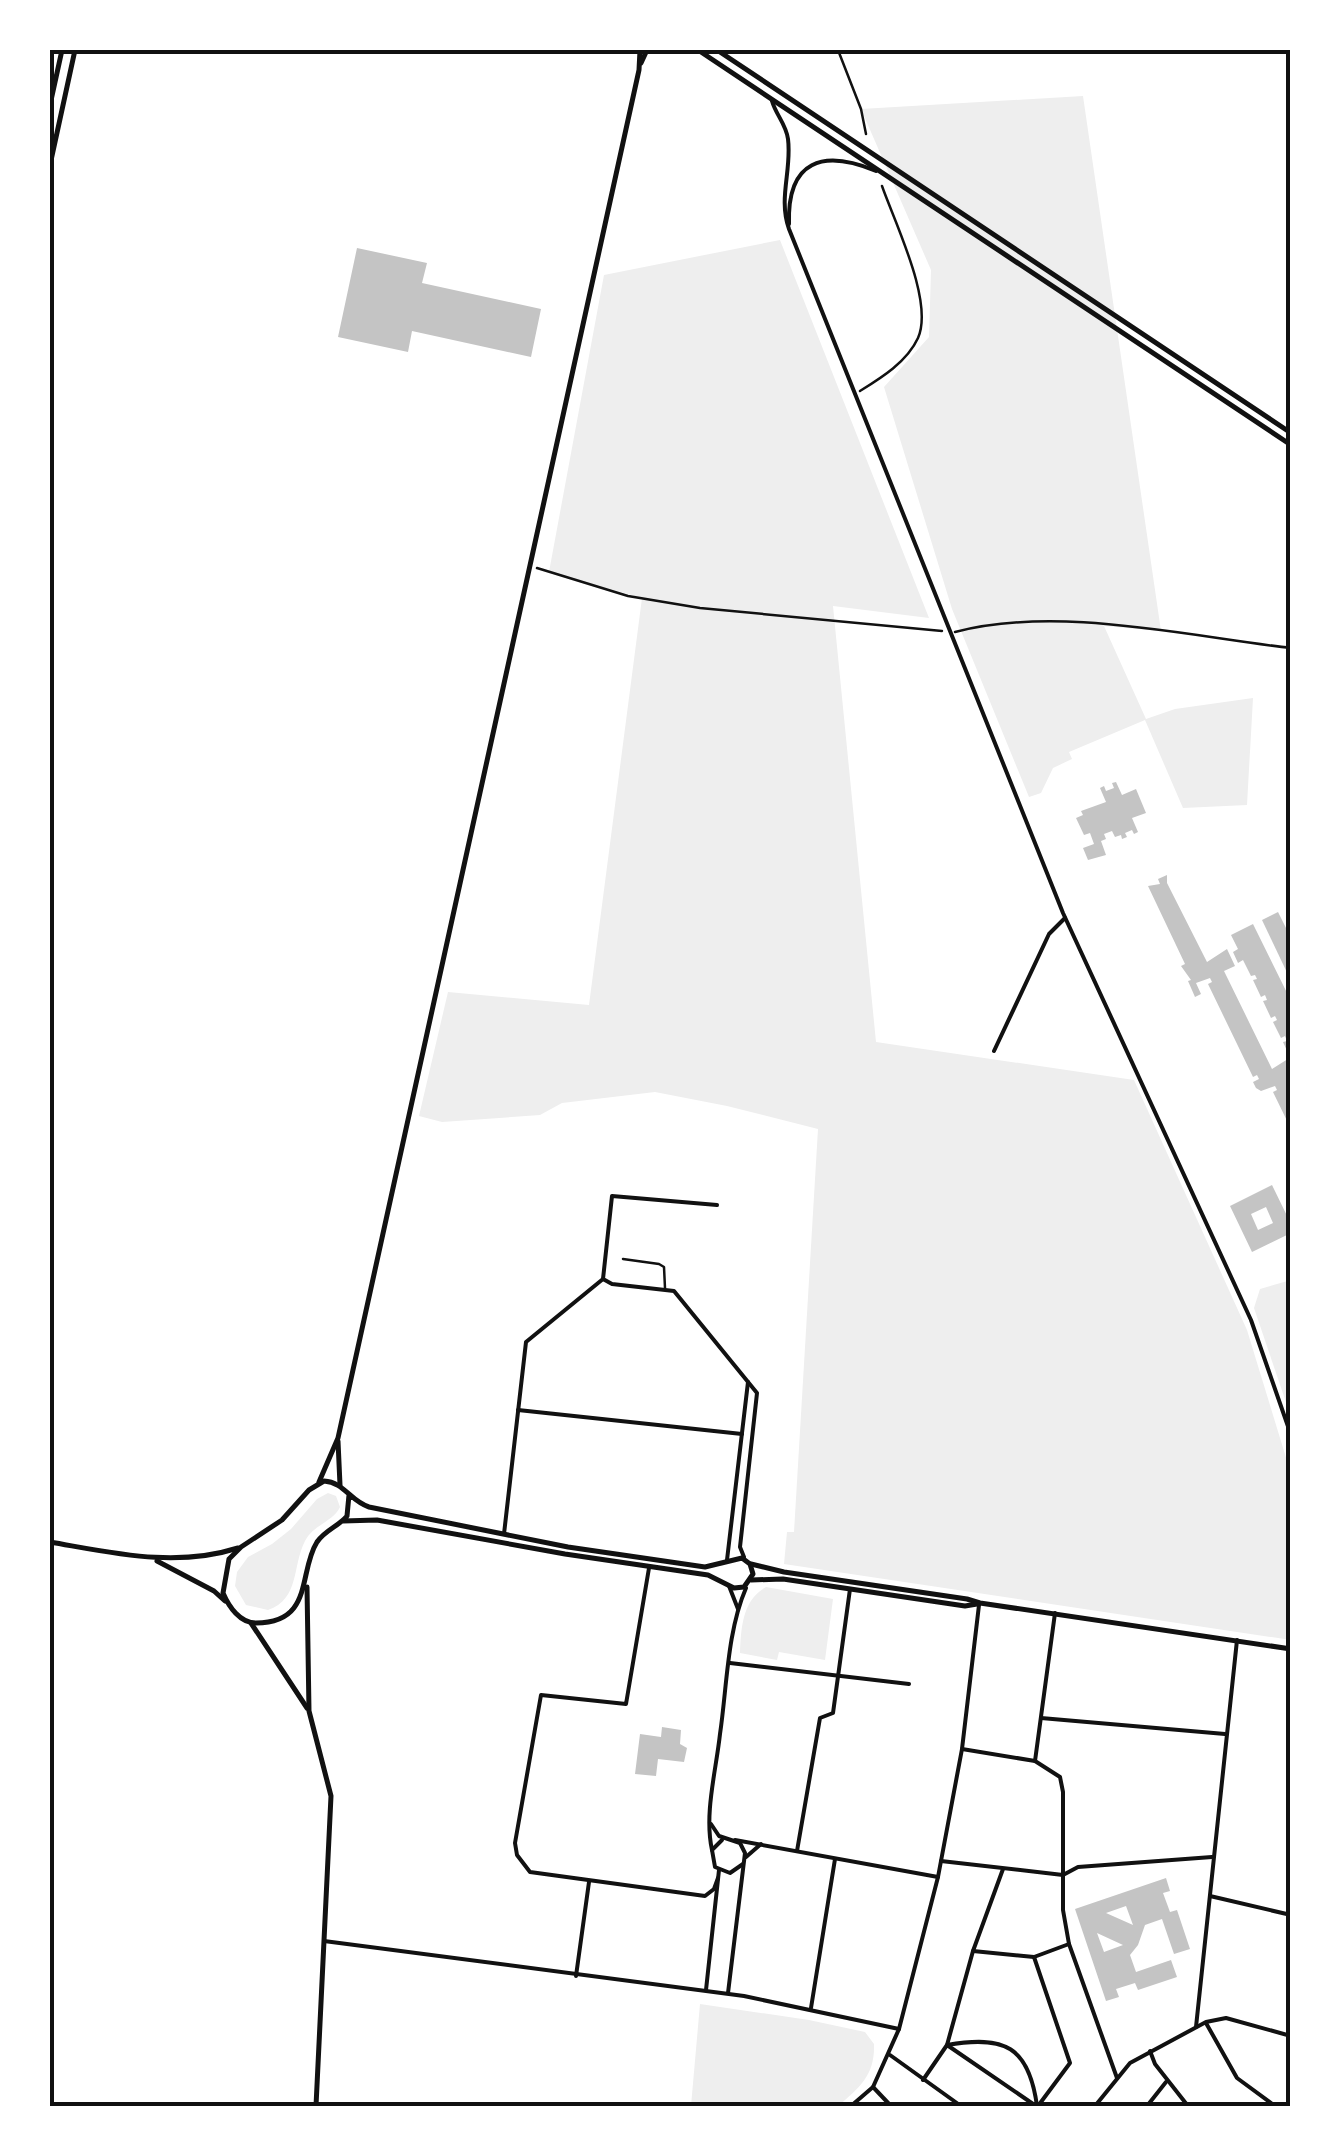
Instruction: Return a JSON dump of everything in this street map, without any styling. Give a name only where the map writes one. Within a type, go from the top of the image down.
[{"type":"street","points":[[50,105],[62,50]]},
{"type":"street","points":[[50,165],[76,50]]},
{"type":"street","points":[[228,1605],[223,1593],[230,1559],[282,1520],[319,1482],[338,1438],[644,50]]},
{"type":"street","points":[[698,50],[1291,445]]},
{"type":"street","points":[[717,50],[1291,434]]},
{"type":"street","points":[[771,99],[784,122],[788,140],[783,211],[789,229],[1065,918],[1251,1320],[1291,1435]]},
{"type":"street","points":[[789,229],[792,192],[808,166],[825,158],[849,160],[892,178]]},
{"type":"street","points":[[994,1050],[1050,934],[1065,918]]},
{"type":"street","points":[[504,1534],[526,1342],[602,1280],[612,1196],[718,1206]]},
{"type":"street","points":[[622,1259],[664,1267],[665,1290]]},
{"type":"street","points":[[602,1280],[674,1291],[758,1393],[740,1546],[748,1562],[750,1582],[738,1610],[730,1663],[709,1821],[712,1862],[719,1870],[735,1871],[760,1844]]},
{"type":"street","points":[[738,1610],[721,1574],[727,1560],[748,1382]]},
{"type":"street","points":[[518,1410],[742,1434]]},
{"type":"street","points":[[338,1438],[340,1485]]},
{"type":"street","points":[[319,1482],[340,1485],[348,1495],[369,1507],[568,1547],[704,1567],[737,1557],[784,1572],[1291,1649]]},
{"type":"street","points":[[316,2106],[331,1796],[309,1711],[307,1582],[318,1539],[343,1521],[350,1510],[348,1495]]},
{"type":"street","points":[[343,1521],[377,1520],[708,1575],[738,1588],[750,1582],[783,1579],[965,1606],[980,1603]]},
{"type":"street","points":[[50,1542],[154,1560],[215,1556],[241,1547]]},
{"type":"street","points":[[154,1560],[214,1591],[251,1624],[309,1711]]},
{"type":"street","points":[[649,1568],[626,1704],[540,1695],[515,1843],[517,1855],[530,1872],[705,1896],[714,1889],[718,1878]]},
{"type":"street","points":[[251,1624],[270,1622],[286,1614],[300,1600],[307,1582]]},
{"type":"street","points":[[797,1851],[820,1718],[833,1713],[850,1589]]},
{"type":"street","points":[[851,2106],[873,2087],[900,2029],[938,1877],[962,1749],[980,1603]]},
{"type":"street","points":[[1035,1761],[1055,1613]]},
{"type":"street","points":[[1196,2027],[1238,1640]]},
{"type":"street","points":[[730,1663],[909,1684]]},
{"type":"street","points":[[1041,1718],[1225,1734]]},
{"type":"street","points":[[962,1749],[1035,1761],[1060,1777],[1062,1910],[1069,1944],[1117,2078]]},
{"type":"street","points":[[709,1821],[724,1839],[938,1877]]},
{"type":"street","points":[[712,1850],[724,1839]]},
{"type":"street","points":[[728,1993],[744,1861],[743,1848],[735,1840]]},
{"type":"street","points":[[941,1861],[1063,1875],[1078,1867],[1212,1857]]},
{"type":"street","points":[[810,2008],[836,1858]]},
{"type":"street","points":[[923,2080],[948,2045],[973,1951],[1002,1869]]},
{"type":"street","points":[[706,1990],[719,1870]]},
{"type":"street","points":[[576,1976],[589,1882]]},
{"type":"street","points":[[1210,1896],[1291,1915]]},
{"type":"street","points":[[324,1941],[728,1993],[900,2029]]},
{"type":"street","points":[[973,1951],[1034,1957],[1069,1944]]},
{"type":"street","points":[[1034,1957],[1070,2063],[1037,2106]]},
{"type":"street","points":[[1095,2106],[1130,2063],[1206,2022],[1226,2018],[1291,2036]]},
{"type":"street","points":[[1206,2022],[1237,2078],[1276,2106]]},
{"type":"street","points":[[948,2045],[987,2041],[1014,2050],[1030,2074],[1037,2106]]},
{"type":"street","points":[[948,2045],[1037,2106]]},
{"type":"street","points":[[1150,2051],[1188,2106]]},
{"type":"street","points":[[890,2055],[962,2106]]},
{"type":"street","points":[[1147,2106],[1167,2080]]},
{"type":"street","points":[[873,2087],[892,2106]]},
{"type":"path","points":[[838,50],[861,109],[866,134]]},
{"type":"path","points":[[857,393],[891,372],[917,341],[922,320],[914,277],[882,186]]},
{"type":"path","points":[[530,566],[628,596],[743,612],[916,626],[952,633],[1000,622],[1104,624],[1291,648]]},
{"type":"shaded area","points":[[1083,96],[1161,631],[1104,626],[1146,719],[1175,709],[1253,698],[1247,805],[1183,808],[1145,720],[1069,752],[1072,759],[1053,768],[1041,793],[1029,797],[952,609],[884,387],[929,337],[931,270],[861,109]]},
{"type":"shaded area","points":[[780,240],[929,618],[833,606],[876,1042],[1134,1080],[1247,1330],[1291,1474],[1291,1640],[784,1564],[787,1532],[794,1532],[818,1129],[655,1092],[562,1103],[540,1115],[442,1122],[419,1116],[448,992],[589,1005],[642,598],[549,572],[604,275]]},
{"type":"shaded area","points":[[1291,1280],[1291,1417],[1254,1308],[1260,1289]]},
{"type":"shaded area","points":[[328,1493],[336,1496],[340,1507],[305,1541],[285,1598],[268,1610],[246,1605],[235,1586],[237,1572],[248,1557],[291,1529],[317,1499]]},
{"type":"shaded area","points":[[766,1587],[833,1599],[825,1660],[779,1652],[777,1660],[740,1653],[747,1607]]},
{"type":"shaded area","points":[[700,2004],[865,2032],[874,2044],[869,2072],[838,2106],[691,2106]]},
{"type":"building","points":[[357,248],[427,263],[422,283],[541,309],[531,357],[412,331],[408,352],[338,337]]},
{"type":"building","points":[[1116,782],[1122,795],[1136,789],[1146,813],[1132,818],[1138,832],[1134,834],[1132,830],[1122,839],[1112,831],[1104,834],[1106,839],[1101,841],[1106,855],[1088,860],[1083,848],[1094,844],[1090,833],[1084,835],[1076,818],[1083,815],[1081,811],[1106,802],[1100,788],[1114,788],[1112,783]]},
{"type":"building","points":[[1167,875],[1167,883],[1207,962],[1227,949],[1235,966],[1224,971],[1272,1069],[1291,1057],[1291,1129],[1273,1092],[1277,1090],[1275,1086],[1261,1091],[1256,1088],[1253,1082],[1259,1079],[1257,1075],[1253,1077],[1208,984],[1212,982],[1210,978],[1196,983],[1201,994],[1195,997],[1188,981],[1191,980],[1181,966],[1185,964],[1148,886],[1160,884],[1158,879]]},
{"type":"building","points":[[1278,912],[1291,938],[1291,981],[1262,920]]},
{"type":"building","points":[[1253,924],[1291,1001],[1288,1053],[1283,1042],[1287,1041],[1285,1036],[1281,1038],[1273,1022],[1277,1020],[1275,1016],[1271,1018],[1263,1001],[1267,1000],[1265,995],[1261,997],[1253,980],[1257,979],[1255,975],[1251,976],[1243,960],[1238,963],[1233,952],[1238,949],[1231,935]]},
{"type":"building","points":[[1272,1185],[1291,1224],[1291,1233],[1252,1252],[1230,1206]],"holes":[[[1266,1207],[1273,1223],[1258,1230],[1251,1214]]]},
{"type":"building","points":[[662,1727],[681,1730],[680,1744],[687,1748],[684,1762],[658,1759],[656,1776],[635,1774],[640,1734],[661,1737]]},
{"type":"building","points":[[1166,1878],[1170,1891],[1163,1893],[1170,1912],[1177,1910],[1190,1949],[1174,1954],[1162,1919],[1145,1925],[1130,1955],[1136,1972],[1171,1960],[1177,1977],[1138,1990],[1135,1983],[1116,1989],[1119,1997],[1106,2001],[1075,1909]],"holes":[[[1126,1906],[1133,1925],[1106,1913]],[[1097,1933],[1123,1945],[1104,1952]]]}]
